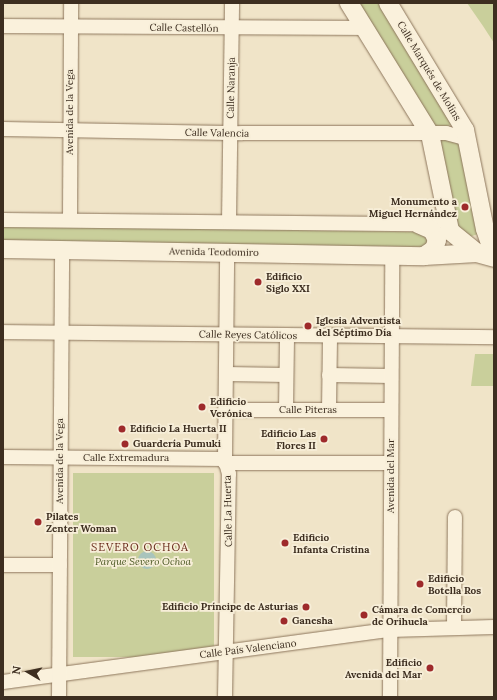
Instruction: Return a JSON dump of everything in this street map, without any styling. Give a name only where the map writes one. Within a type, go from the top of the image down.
[{"type":"street","name":"Avenida de la Vega","points":[[70,220],[71,3]]},
{"type":"street","name":"Calle Naranja","points":[[229,222],[232,3]]},
{"type":"street","points":[[349,3],[430,134],[450,230],[461,241],[485,254]]},
{"type":"street","name":"Calle Marqués de Molins","points":[[388,3],[468,139],[485,229],[485,254]]},
{"type":"street","name":"Calle Castellón","points":[[3,26],[231,29],[364,28]]},
{"type":"street","name":"Calle Valencia","points":[[3,129],[230,133],[430,134]]},
{"type":"street","name":"Calle Marqués de Molins","points":[[430,134],[453,134],[468,139]]},
{"type":"street","points":[[3,220],[418,224],[439,220],[446,216]]},
{"type":"street","points":[[418,224],[432,230],[437,240],[434,249],[424,256]]},
{"type":"street","points":[[461,241],[473,242],[485,229]]},
{"type":"street","name":"Avenida Teodomiro","points":[[3,249],[424,256],[485,254],[494,258]]},
{"type":"street","name":"Avenida de la Vega","points":[[59,697],[62,250]]},
{"type":"street","name":"Calle La Huerta","points":[[225,697],[224,652],[228,596],[229,474],[225,461],[227,252]]},
{"type":"street","name":"Avenida del Mar","points":[[390,697],[392,255]]},
{"type":"street","name":"Calle Reyes Católicos","points":[[3,332],[494,337]]},
{"type":"street","points":[[286,410],[287,335]]},
{"type":"street","points":[[329,410],[330,336]]},
{"type":"street","points":[[226,374],[286,375]]},
{"type":"street","points":[[329,375],[392,376]]},
{"type":"street","name":"Calle Piteras","points":[[225,410],[391,410]]},
{"type":"street","name":"Calle Extremadura","points":[[3,457],[391,463]]},
{"type":"street","points":[[454,627],[455,517]]},
{"type":"street","points":[[3,566],[60,565]]},
{"type":"street","name":"Calle País Valenciano","points":[[3,682],[59,673],[390,630],[494,627]]},
{"type":"green space","points":[[356,3],[379,3],[454,124],[449,125],[461,148],[488,231],[459,240],[448,185]]},
{"type":"green space","points":[[467,3],[494,3],[494,43],[483,26]]},
{"type":"green space","points":[[3,226],[423,232],[429,235],[429,247],[3,243]]},
{"type":"green space","points":[[475,354],[494,354],[494,386],[471,386]]},
{"type":"green space","name":"Parque Severo Ochoa","points":[[73,473],[214,473],[214,657],[73,657]]},
{"type":"water","points":[[143,551],[151,551],[156,556],[154,567],[151,569],[143,569],[138,564],[138,556]]},
{"type":"place","name":"Monumento a Miguel Hernández","points":[[465,207]]},
{"type":"place","name":"Edificio Siglo XXI","points":[[258,282]]},
{"type":"place","name":"Iglesia Adventista del Séptimo Día","points":[[308,326]]},
{"type":"place","name":"Edificio Verónica","points":[[202,407]]},
{"type":"place","name":"Edificio La Huerta II","points":[[122,429]]},
{"type":"place","name":"Edificio Las Flores II","points":[[324,439]]},
{"type":"place","name":"Guardería Pumuki","points":[[125,444]]},
{"type":"place","name":"Pilates Zenter Woman","points":[[38,522]]},
{"type":"place","name":"Edificio Infanta Cristina","points":[[285,543]]},
{"type":"place","name":"Edificio Botella Ros","points":[[420,584]]},
{"type":"place","name":"Edificio Príncipe de Asturias","points":[[306,607]]},
{"type":"place","name":"Cámara de Comercio de Orihuela","points":[[364,615]]},
{"type":"place","name":"Ganesha","points":[[284,621]]},
{"type":"place","name":"Edificio Avenida del Mar","points":[[430,668]]},
{"type":"district","name":"SEVERO OCHOA","points":[[140,547]]}]
